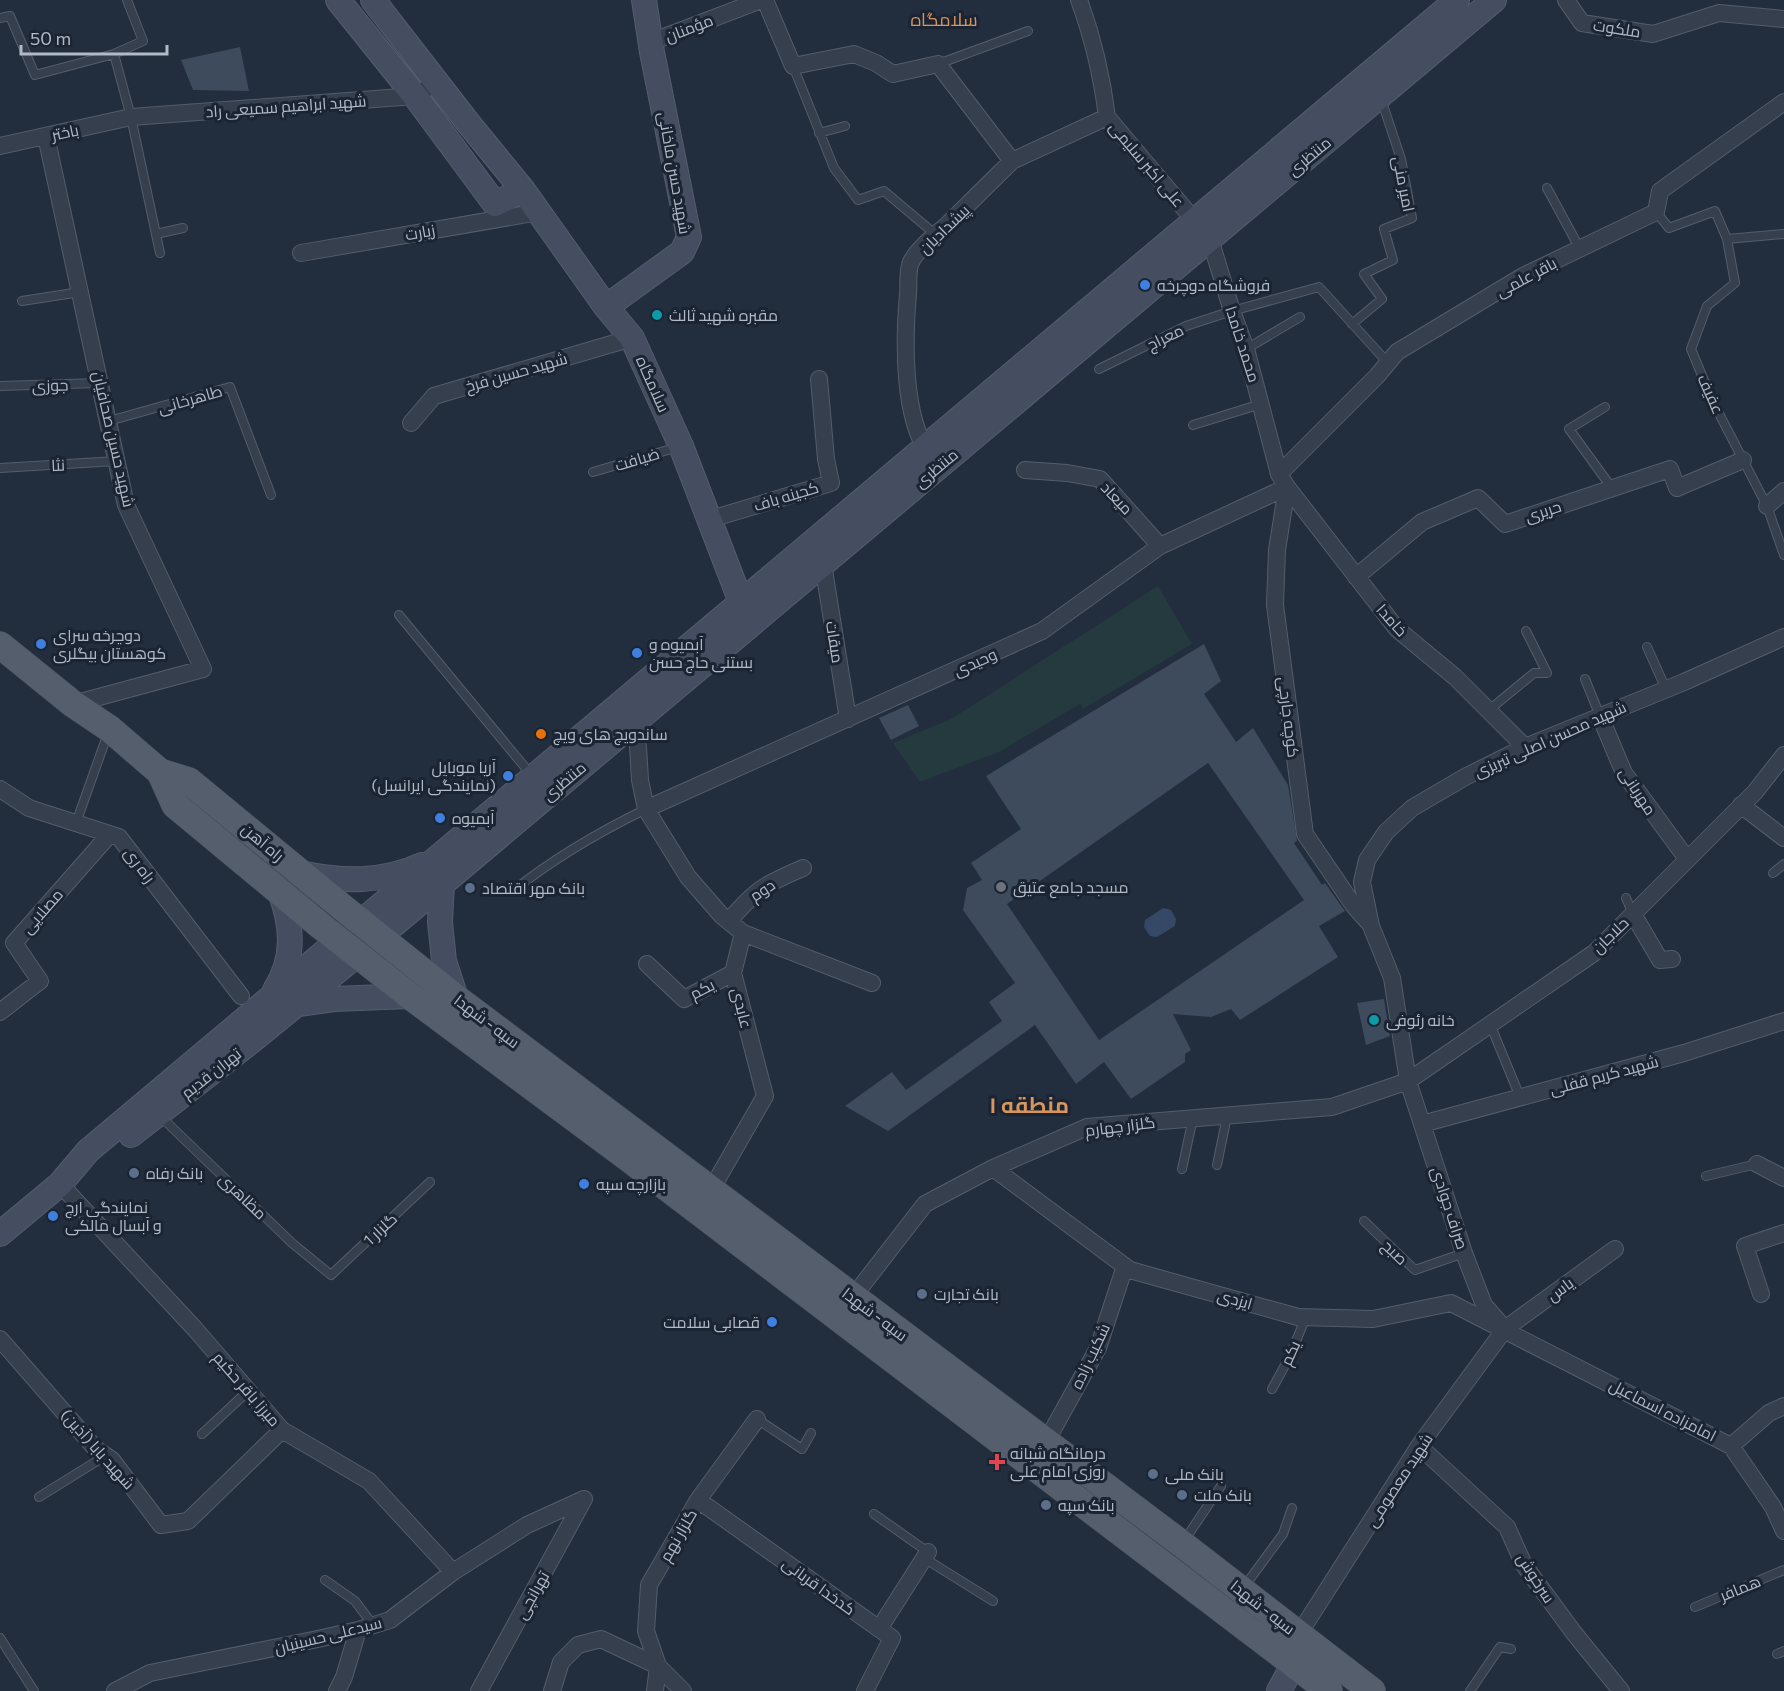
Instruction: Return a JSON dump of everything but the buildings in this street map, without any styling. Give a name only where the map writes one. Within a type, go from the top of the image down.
[{"type":"main road","points":[[338,0],[415,96],[495,204],[523,190]]},
{"type":"main road","name":"سلامگاه","points":[[373,0],[523,190],[606,307],[632,338],[681,446],[741,602]]},
{"type":"main road","name":"شهید حسن ماخانی","points":[[606,307],[682,252],[689,237],[644,0]]},
{"type":"main road","name":"منتظری","points":[[370,930],[438,858],[741,602],[931,457],[1202,230],[1457,0]]},
{"type":"main road","name":"منتظری","points":[[1202,230],[1380,95],[1494,0]]},
{"type":"main road","name":"منتظری","points":[[370,930],[442,883],[823,564],[931,457]]},
{"type":"main road","name":"راه آهن","points":[[0,645],[73,704],[110,729],[160,772],[176,805],[348,947]]},
{"type":"main road","name":"راه آهن","points":[[160,772],[189,781],[370,930]]},
{"type":"main road","points":[[300,873],[328,879],[368,879],[411,870],[438,858]]},
{"type":"main road","points":[[442,883],[440,922],[444,961],[456,998]]},
{"type":"main road","points":[[270,998],[287,965],[291,947],[291,928],[280,892]]},
{"type":"main road","points":[[348,947],[370,930]]},
{"type":"main road","name":"سپه - شهدا","points":[[370,930],[456,998],[1182,1544],[1372,1691]]},
{"type":"main road","name":"سپه - شهدا","points":[[348,947],[1329,1691]]},
{"type":"main road","name":"تهران قدیم","points":[[60,1184],[88,1151],[270,998],[348,947]]},
{"type":"main road","name":"تهران قدیم","points":[[1,1230],[60,1184],[96,1161],[158,1114],[298,1004],[348,947]]},
{"type":"main road","points":[[298,1004],[334,999],[410,996]]},
{"type":"main road","points":[[1279,1691],[1293,1665]]},
{"type":"street","name":"مؤمنان","points":[[651,42],[763,0]]},
{"type":"street","points":[[763,0],[794,66],[854,54],[876,63],[892,74],[938,64],[1012,161]]},
{"type":"street","name":"علی اکبر سلیمی","points":[[1079,0],[1088,26],[1104,93],[1107,117],[1202,230]]},
{"type":"street","name":"ملکوت","points":[[1566,0],[1582,23],[1653,34],[1719,13],[1784,19]]},
{"type":"street","name":"شهید ابراهیم سمیعی راد","points":[[131,117],[415,96],[437,82]]},
{"type":"street","points":[[1656,212],[1660,191],[1784,102]]},
{"type":"street","name":"باختر","points":[[0,146],[131,117]]},
{"type":"street","name":"پیشدادیان","points":[[931,457],[911,410],[904,337],[910,263],[935,234],[1012,161],[1107,117]]},
{"type":"street","name":"شهید حسین صحافیان","points":[[46,136],[126,505],[203,669],[73,704]]},
{"type":"street","name":"زیارت","points":[[302,253],[539,212]]},
{"type":"street","name":"باقر علمی","points":[[1283,480],[1396,352],[1523,276],[1656,212]]},
{"type":"street","name":"محمد خامدا","points":[[1202,230],[1246,349],[1283,480]]},
{"type":"street","name":"شهید حسین فرخ","points":[[411,423],[434,396],[632,338]]},
{"type":"street","name":"کجینه باف","points":[[711,519],[831,483],[826,459],[819,379]]},
{"type":"street","name":"حریری","points":[[1356,576],[1422,522],[1478,498],[1505,524],[1670,469],[1677,488],[1743,460]]},
{"type":"street","name":"میعاد","points":[[1025,470],[1067,473],[1100,479],[1160,546]]},
{"type":"street","name":"وحیدی","points":[[646,809],[1042,631],[1160,546],[1283,480]]},
{"type":"street","name":"خامدا","points":[[1283,480],[1397,629],[1455,677],[1525,747]]},
{"type":"street","name":"کوچه جارچی","points":[[1283,480],[1275,605],[1305,834],[1354,906],[1371,926]]},
{"type":"street","points":[[1767,506],[1784,491]]},
{"type":"street","name":"میقات","points":[[823,564],[848,719]]},
{"type":"street","name":"شهید محسن اصلی تبریزی","points":[[1371,926],[1362,882],[1367,860],[1386,832],[1412,808],[1465,777],[1525,747],[1784,637]]},
{"type":"street","name":"مهربانی","points":[[1600,716],[1624,773],[1687,860]]},
{"type":"street","points":[[638,746],[639,780],[646,809],[688,877],[729,921],[743,933],[872,983]]},
{"type":"street","name":"حلاجان","points":[[1407,1081],[1594,953],[1629,906],[1687,860],[1741,806],[1784,755]]},
{"type":"street","name":"راه ری","points":[[0,789],[29,808],[119,837],[241,996]]},
{"type":"street","points":[[1741,806],[1784,838]]},
{"type":"street","name":"مصلایی","points":[[0,1012],[40,981],[14,943],[110,834]]},
{"type":"street","name":"دوم","points":[[729,921],[749,897],[770,882],[803,868]]},
{"type":"street","points":[[1629,906],[1660,960],[1672,959]]},
{"type":"street","name":"صراف جوادی","points":[[1371,926],[1392,978],[1407,1081],[1464,1253],[1484,1305],[1505,1329]]},
{"type":"street","name":"عابدی","points":[[711,1190],[765,1096],[733,973],[743,933]]},
{"type":"street","name":"یکم","points":[[647,964],[684,999],[733,973]]},
{"type":"street","name":"شهید کریم قفلی","points":[[1422,1124],[1684,1053],[1784,1021]]},
{"type":"street","name":"گلزار چهارم","points":[[854,1297],[925,1204],[993,1168],[1087,1127],[1332,1107],[1407,1081]]},
{"type":"street","points":[[1757,1164],[1784,1178]]},
{"type":"street","name":"ایزدی","points":[[993,1168],[1130,1270],[1298,1317],[1373,1319],[1451,1303],[1505,1329]]},
{"type":"street","name":"میرزا باقر حکیم","points":[[60,1184],[195,1329],[282,1430],[369,1481],[453,1572]]},
{"type":"street","points":[[1761,1294],[1745,1246],[1784,1233]]},
{"type":"street","name":"یاس","points":[[1505,1329],[1615,1250]]},
{"type":"street","name":"شکیب زاده","points":[[1046,1442],[1098,1348],[1125,1266]]},
{"type":"street","name":"امامزاده اسماعیل","points":[[1505,1329],[1731,1446],[1773,1507],[1784,1531]]},
{"type":"street","name":"شهید معصومی","points":[[1299,1634],[1419,1446],[1505,1329]]},
{"type":"street","name":"شهید بابا (آذین)","points":[[0,1339],[96,1449],[112,1460],[161,1525],[188,1521],[282,1430]]},
{"type":"street","points":[[1731,1446],[1769,1413],[1784,1406]]},
{"type":"street","name":"گلزار نهم","points":[[658,1666],[646,1631],[649,1585],[698,1500],[757,1419]]},
{"type":"street","name":"سرخوش","points":[[1419,1446],[1507,1527],[1524,1564],[1574,1633],[1621,1691]]},
{"type":"street","name":"سیدعلی حسینیان","points":[[115,1691],[150,1673],[390,1620],[453,1572],[527,1525],[584,1499]]},
{"type":"street","name":"تهرانچی","points":[[479,1691],[584,1499]]},
{"type":"street","name":"کدخدا قربانی","points":[[698,1500],[879,1629]]},
{"type":"street","points":[[865,1691],[892,1638],[879,1629],[926,1555]]},
{"type":"street","points":[[337,1691],[365,1627]]},
{"type":"street","points":[[552,1691],[561,1662],[578,1645],[600,1639],[658,1666],[683,1691]]},
{"type":"street","points":[[655,1691],[658,1666]]},
{"type":"lane","points":[[0,18],[10,16],[35,75],[114,54],[143,41],[127,0]]},
{"type":"lane","points":[[938,64],[1028,31]]},
{"type":"lane","points":[[114,54],[131,117],[160,253]]},
{"type":"lane","points":[[794,66],[834,168],[858,200],[884,191],[935,234]]},
{"type":"lane","name":"امیر منی","points":[[1352,324],[1382,299],[1364,274],[1394,260],[1384,229],[1413,218],[1401,159],[1380,95]]},
{"type":"lane","points":[[819,133],[845,126]]},
{"type":"lane","points":[[1547,188],[1580,250]]},
{"type":"lane","points":[[1656,212],[1669,228],[1715,212],[1727,239],[1784,234]]},
{"type":"lane","points":[[156,234],[183,228]]},
{"type":"lane","name":"عفیف","points":[[1727,239],[1735,282],[1707,306],[1691,349],[1713,402],[1767,506],[1784,555]]},
{"type":"lane","points":[[1232,310],[1319,287],[1388,363]]},
{"type":"lane","points":[[22,301],[81,292]]},
{"type":"lane","name":"معراج","points":[[1099,369],[1186,326],[1232,310]]},
{"type":"lane","points":[[1246,349],[1300,317]]},
{"type":"lane","name":"جوزی","points":[[0,386],[100,383]]},
{"type":"lane","name":"طاهرخانی","points":[[108,422],[230,387],[271,495]]},
{"type":"lane","points":[[1193,425],[1261,404]]},
{"type":"lane","points":[[1605,407],[1569,429],[1612,488]]},
{"type":"lane","name":"ضیافت","points":[[592,472],[681,446]]},
{"type":"lane","name":"نثا","points":[[0,468],[117,461]]},
{"type":"lane","points":[[399,615],[533,777]]},
{"type":"lane","points":[[1489,710],[1534,673],[1547,673],[1526,631]]},
{"type":"lane","points":[[1647,647],[1666,689]]},
{"type":"lane","points":[[1584,678],[1600,716]]},
{"type":"lane","points":[[76,823],[110,729]]},
{"type":"lane","points":[[513,891],[540,869],[582,843],[646,809]]},
{"type":"lane","points":[[1773,873],[1784,864]]},
{"type":"lane","points":[[1490,1024],[1520,1097]]},
{"type":"lane","name":"مظاهری","points":[[158,1114],[292,1243],[331,1275]]},
{"type":"lane","points":[[1217,1165],[1227,1116]]},
{"type":"lane","points":[[1182,1170],[1192,1118]]},
{"type":"lane","points":[[1706,1176],[1757,1164]]},
{"type":"lane","name":"گلزار 1","points":[[331,1275],[430,1182]]},
{"type":"lane","name":"صبح","points":[[1364,1221],[1415,1270],[1464,1253]]},
{"type":"lane","name":"یکم","points":[[1272,1389],[1290,1358],[1306,1317]]},
{"type":"lane","points":[[202,1434],[248,1391]]},
{"type":"lane","points":[[757,1419],[802,1449],[811,1433]]},
{"type":"lane","points":[[39,1497],[105,1455]]},
{"type":"lane","points":[[1182,1544],[1221,1486]]},
{"type":"lane","points":[[1242,1590],[1283,1534],[1292,1508]]},
{"type":"lane","points":[[874,1514],[926,1555],[993,1601]]},
{"type":"lane","name":"همافر","points":[[1695,1606],[1784,1570]]},
{"type":"lane","points":[[325,1580],[355,1601],[365,1627]]},
{"type":"lane","points":[[0,1638],[34,1691]]},
{"type":"lane","points":[[1470,1691],[1500,1647],[1511,1649]]},
{"type":"green space","points":[[1158,586],[1192,644],[1083,709],[1080,704],[999,752],[920,782],[893,743],[951,719]]},
{"type":"water","points":[[1163,908],[1171,910],[1176,919],[1175,926],[1157,937],[1150,936],[1144,927],[1145,920]]},
{"type":"place","name":"فروشگاه دوچرخه","points":[[1145,285]]},
{"type":"place","name":"مقبره شهید ثالث","points":[[657,315]]},
{"type":"place","name":"دوچرخه سرای کوهستان بیگلری","points":[[41,644]]},
{"type":"place","name":"آبمیوه و بستنی حاج حسن","points":[[637,653]]},
{"type":"place","name":"ساندویچ های ویچ","points":[[541,734]]},
{"type":"place","name":"آریا موبایل (نمایندگی ایرانسل)","points":[[508,776]]},
{"type":"place","name":"آبمیوه","points":[[440,818]]},
{"type":"place","name":"مسجد جامع عتیق","points":[[1001,887]]},
{"type":"place","name":"بانک مهر اقتصاد","points":[[470,888]]},
{"type":"place","name":"خانه رئوفی","points":[[1374,1020]]},
{"type":"place","name":"بانک رفاه","points":[[134,1173]]},
{"type":"place","name":"بازارچه سپه","points":[[584,1184]]},
{"type":"place","name":"نمایندگی ارج و آبسال مالکی","points":[[53,1216]]},
{"type":"place","name":"بانک تجارت","points":[[922,1294]]},
{"type":"place","name":"قصابی سلامت","points":[[772,1322]]},
{"type":"place","name":"درمانگاه شبانه روزی امام علی","points":[[997,1462]]},
{"type":"place","name":"بانک ملی","points":[[1153,1474]]},
{"type":"place","name":"بانک ملت","points":[[1182,1495]]},
{"type":"place","name":"بانک سپه","points":[[1046,1505]]},
{"type":"district","name":"سلامگاه","points":[[944,20]]},
{"type":"district","name":"منطقه ۱","points":[[1029,1105]]}]
